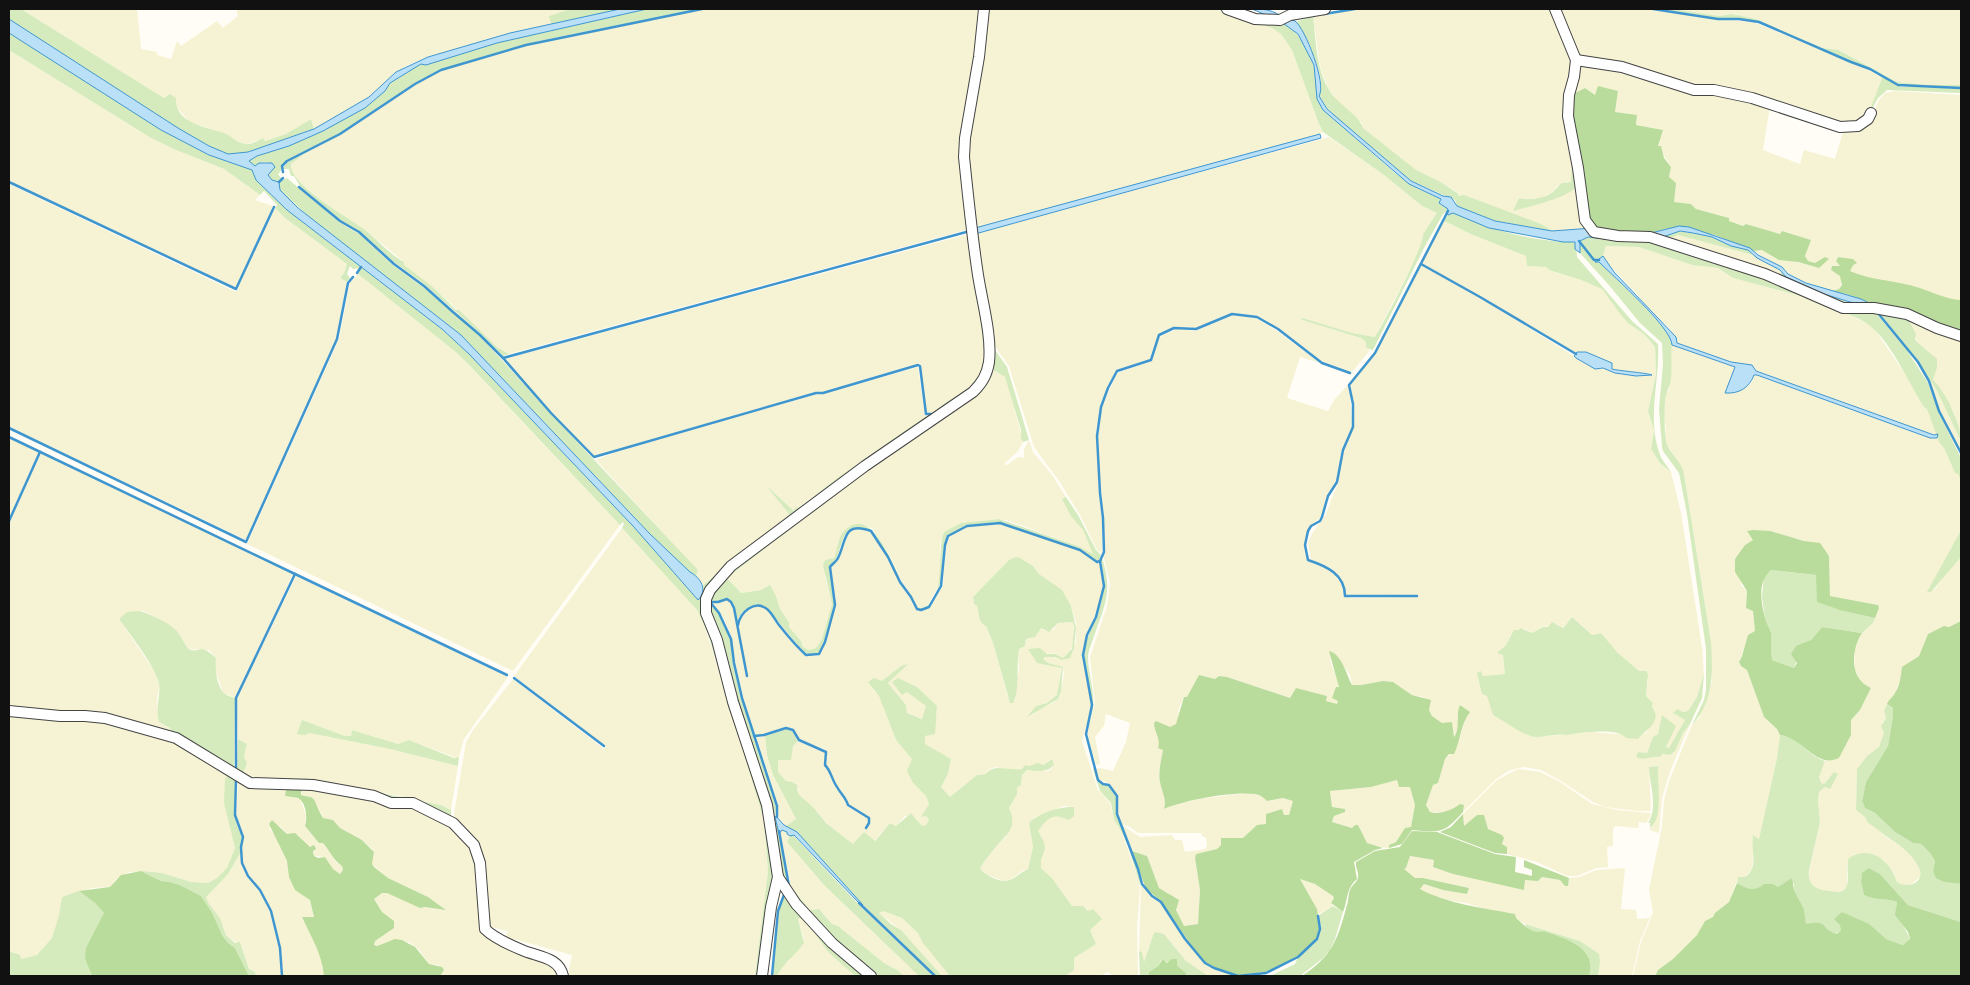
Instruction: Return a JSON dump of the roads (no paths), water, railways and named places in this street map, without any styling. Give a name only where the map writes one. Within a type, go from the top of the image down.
[{"type":"street","points":[[762,976],[770,907],[778,877],[767,805],[733,702],[717,640],[706,613],[706,599],[710,590],[731,566],[865,466],[973,392],[982,383],[987,374],[989,360],[988,339],[977,272],[964,156],[965,138],[978,67],[984,9]]},
{"type":"street","points":[[1227,9],[1255,19],[1280,20],[1290,15],[1325,9]]},
{"type":"street","points":[[1555,9],[1576,60],[1569,95],[1568,116],[1585,220],[1594,232],[1618,236],[1650,237],[1765,274],[1844,308],[1874,308],[1907,314],[1937,328],[1961,336]]},
{"type":"street","points":[[1576,60],[1622,67],[1694,90],[1714,90],[1752,98],[1840,127],[1858,126],[1868,119],[1871,114]]},
{"type":"street","points":[[9,711],[105,718],[176,738],[250,783],[313,784],[374,796],[391,803],[413,803],[446,818],[474,846],[480,863],[485,929],[524,952],[543,956],[557,964],[563,976]]},
{"type":"street","points":[[778,877],[796,904],[832,943],[871,976]]},
{"type":"water","points":[[620,9],[647,9],[497,43],[426,65],[421,64],[390,83],[385,91],[365,108],[323,131],[289,146],[257,156],[249,161],[255,166],[259,163],[272,163],[275,167],[268,175],[272,180],[279,182],[280,190],[298,208],[461,335],[650,534],[700,581],[703,592],[698,600],[633,526],[469,354],[442,329],[287,210],[256,180],[252,170],[209,155],[161,130],[9,33],[9,19],[178,128],[209,146],[228,154],[248,152],[314,129],[369,97],[396,72],[428,57],[510,33]]},
{"type":"water","points":[[1252,9],[1269,10],[1285,19],[1295,21],[1304,34],[1314,57],[1320,80],[1321,90],[1319,96],[1327,109],[1411,181],[1443,196],[1451,197],[1457,206],[1495,221],[1552,231],[1593,228],[1647,234],[1679,226],[1689,227],[1750,248],[1758,255],[1782,267],[1788,274],[1806,283],[1861,299],[1875,306],[1850,302],[1824,294],[1786,277],[1780,270],[1757,258],[1748,250],[1731,246],[1712,237],[1680,231],[1660,238],[1622,241],[1588,237],[1580,241],[1580,253],[1575,249],[1575,242],[1563,242],[1489,228],[1453,213],[1448,215],[1446,213],[1448,209],[1439,203],[1441,199],[1409,184],[1323,110],[1317,99],[1314,65],[1298,34],[1280,21]]},
{"type":"water","points":[[1320,134],[1321,138],[975,234],[975,228]]},
{"type":"water","points":[[1603,256],[1614,272],[1676,337],[1677,343],[1731,362],[1752,365],[1756,371],[1934,435],[1938,434],[1937,438],[1930,438],[1757,375],[1754,375],[1743,389],[1725,393],[1735,367],[1672,345],[1663,327],[1653,315],[1599,262],[1595,262]]},
{"type":"water","points":[[1577,352],[1586,352],[1612,363],[1612,369],[1652,375],[1636,376],[1615,373],[1603,368],[1595,369],[1576,358],[1574,356]]},
{"type":"water","points":[[776,816],[784,825],[797,832],[863,905],[794,835],[790,836],[782,830],[779,834]]},
{"type":"waterway","points":[[283,172],[282,166],[287,161],[340,134],[415,84],[441,70],[526,45],[702,9]]},
{"type":"waterway","points":[[1324,14],[1355,9]]},
{"type":"waterway","points":[[1653,9],[1718,19],[1739,19],[1759,22],[1870,69],[1898,85],[1961,88]]},
{"type":"waterway","points":[[279,182],[283,178]]},
{"type":"waterway","points":[[9,182],[236,289],[274,207]]},
{"type":"waterway","points":[[299,187],[340,221],[359,232],[394,264],[424,286],[480,335],[503,358],[970,231]]},
{"type":"waterway","points":[[1417,596],[1345,596],[1342,582],[1333,572],[1308,560],[1305,545],[1308,531],[1311,526],[1320,521],[1328,496],[1337,482],[1343,450],[1353,427],[1353,404],[1349,385],[1375,353],[1448,211]]},
{"type":"waterway","points":[[1579,241],[1594,260],[1599,260]]},
{"type":"waterway","points":[[1421,264],[1576,354]]},
{"type":"waterway","points":[[357,273],[361,267]]},
{"type":"waterway","points":[[9,428],[246,542],[337,339],[348,283],[353,277]]},
{"type":"waterway","points":[[1877,312],[1918,362],[1929,381],[1939,411],[1961,453]]},
{"type":"waterway","points":[[1318,916],[1320,929],[1317,939],[1298,957],[1266,973],[1238,976],[1205,963],[1185,939],[1161,902],[1152,896],[1142,884],[1117,814],[1117,796],[1109,785],[1103,784],[1098,780],[1086,734],[1092,705],[1083,655],[1087,635],[1096,617],[1104,586],[1100,561],[1104,552],[1097,436],[1101,407],[1117,371],[1151,360],[1159,335],[1174,328],[1196,329],[1232,314],[1257,317],[1278,329],[1322,363],[1350,373]]},
{"type":"waterway","points":[[503,358],[551,413],[594,457],[918,365],[920,366],[926,414],[931,414]]},
{"type":"waterway","points":[[9,437],[295,574],[236,698],[236,772]]},
{"type":"waterway","points":[[9,521],[40,452]]},
{"type":"waterway","points":[[738,625],[739,620],[748,609],[762,606],[769,611],[788,637],[806,655],[819,654],[825,642],[835,605],[830,567],[838,558],[847,534],[855,528],[871,531],[917,609],[921,610],[929,607],[941,586],[945,545],[948,536],[967,526],[1000,523],[1080,550],[1097,562],[1100,561]]},
{"type":"waterway","points":[[295,574],[507,675]]},
{"type":"waterway","points":[[711,602],[727,599],[734,608],[747,676]]},
{"type":"waterway","points":[[710,602],[719,613],[731,639],[742,698],[777,806],[777,817]]},
{"type":"waterway","points":[[514,678],[604,746]]},
{"type":"waterway","points":[[754,736],[786,728],[793,730],[799,740],[826,752],[825,765],[848,805],[869,818],[866,828]]},
{"type":"waterway","points":[[236,779],[235,815],[243,837],[241,847],[242,863],[248,876],[260,890],[271,911],[280,948],[282,976]]},
{"type":"waterway","points":[[779,831],[789,886]]},
{"type":"waterway","points":[[772,976],[778,911],[785,892]]},
{"type":"waterway","points":[[859,903],[935,976]]}]
